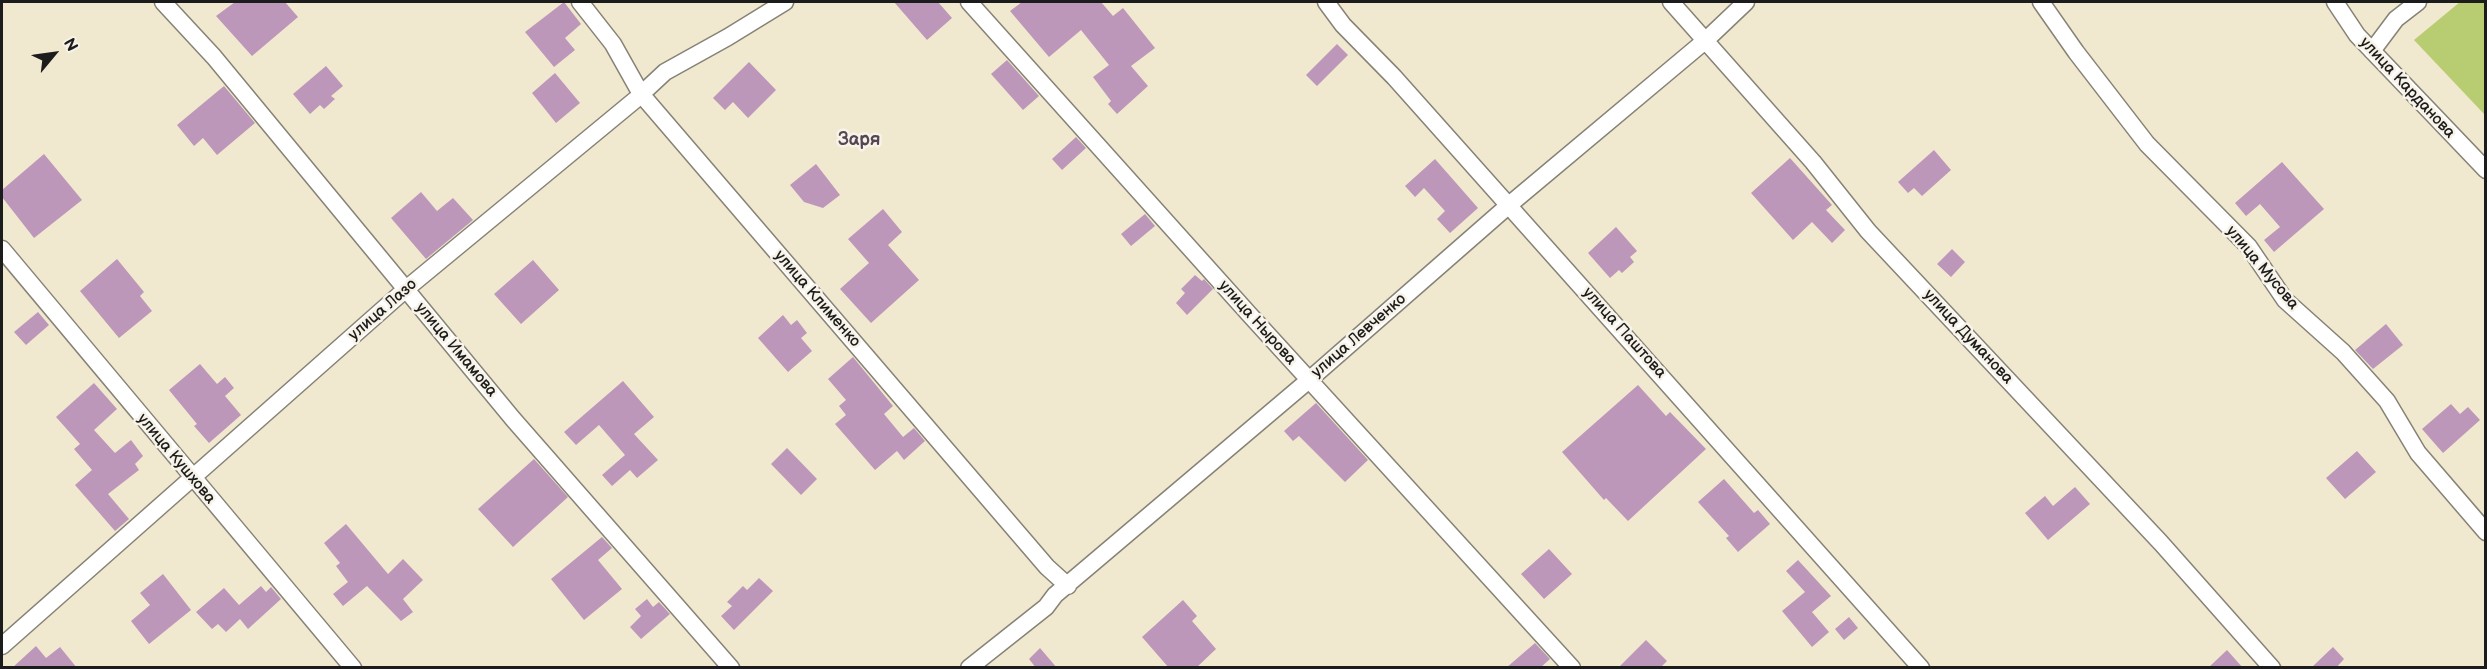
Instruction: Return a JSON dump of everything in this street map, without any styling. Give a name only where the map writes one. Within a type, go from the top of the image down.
[{"type":"street","name":"улица Имамова","points":[[163,2],[214,57],[528,436],[731,668]]},
{"type":"street","name":"улица Клименко","points":[[580,2],[612,44],[641,94],[1047,567],[1068,586]]},
{"type":"street","name":"улица Лазо","points":[[2,646],[406,289],[665,72],[785,2]]},
{"type":"street","name":"улица Нырова","points":[[969,2],[1572,668]]},
{"type":"street","name":"улица Паштова","points":[[1326,2],[1343,25],[1394,77],[1921,668]]},
{"type":"street","name":"улица Думанова","points":[[1671,2],[1813,162],[1868,231],[2161,543],[2272,668]]},
{"type":"street","name":"улица Левченко","points":[[969,668],[1046,607],[1055,596],[1309,380],[1509,205],[1706,40],[1746,2]]},
{"type":"street","name":"улица Мусова","points":[[2041,2],[2076,52],[2147,144],[2249,248],[2285,300],[2343,352],[2387,400],[2418,453],[2486,532]]},
{"type":"street","name":"улица Карданова","points":[[2335,2],[2357,35],[2486,170]]},
{"type":"street","points":[[2372,51],[2396,19],[2418,2]]},
{"type":"street","name":"улица Кушхова","points":[[2,249],[353,668]]},
{"type":"green space","points":[[2460,2],[2485,2],[2485,115],[2414,40]]},
{"type":"building","points":[[235,2],[285,2],[298,17],[252,56],[216,16]]},
{"type":"building","points":[[564,2],[581,24],[565,38],[575,50],[554,67],[525,32]]},
{"type":"building","points":[[894,2],[938,2],[952,18],[927,40]]},
{"type":"building","points":[[1022,2],[1101,2],[1113,16],[1123,8],[1155,48],[1131,66],[1148,86],[1117,114],[1108,104],[1111,101],[1093,77],[1109,65],[1081,30],[1049,57],[1010,11]]},
{"type":"building","points":[[1337,44],[1348,55],[1317,86],[1306,75]]},
{"type":"building","points":[[1007,60],[1039,96],[1023,110],[991,74]]},
{"type":"building","points":[[749,62],[776,90],[748,118],[733,102],[725,110],[713,98]]},
{"type":"building","points":[[326,66],[343,86],[331,96],[335,99],[324,109],[320,105],[310,114],[293,94]]},
{"type":"building","points":[[555,73],[580,103],[556,123],[532,93]]},
{"type":"building","points":[[224,86],[255,123],[217,155],[203,138],[194,146],[177,125]]},
{"type":"building","points":[[1076,137],[1086,148],[1062,170],[1052,159]]},
{"type":"building","points":[[1934,150],[1951,170],[1922,196],[1914,188],[1908,193],[1898,182]]},
{"type":"building","points":[[44,154],[82,200],[34,238],[2,197],[2,190]]},
{"type":"building","points":[[1790,158],[1832,205],[1826,210],[1845,230],[1832,243],[1812,222],[1793,240],[1751,193]]},
{"type":"building","points":[[1435,159],[1478,208],[1450,233],[1437,219],[1445,211],[1424,188],[1415,197],[1405,186]]},
{"type":"building","points":[[2282,162],[2324,209],[2274,252],[2264,240],[2280,227],[2260,204],[2246,216],[2235,203]]},
{"type":"building","points":[[816,164],[840,195],[823,208],[804,202],[790,185]]},
{"type":"building","points":[[421,192],[437,211],[453,198],[473,220],[426,259],[391,218]]},
{"type":"building","points":[[883,209],[902,232],[888,245],[919,280],[871,323],[840,289],[869,263],[848,239]]},
{"type":"building","points":[[1145,214],[1155,226],[1131,246],[1121,234]]},
{"type":"building","points":[[1616,227],[1637,251],[1630,257],[1634,262],[1622,273],[1619,270],[1610,278],[1588,253]]},
{"type":"building","points":[[1952,249],[1965,262],[1951,277],[1937,264]]},
{"type":"building","points":[[117,259],[144,292],[140,296],[152,311],[119,338],[80,291]]},
{"type":"building","points":[[533,260],[559,290],[521,324],[494,294]]},
{"type":"building","points":[[1195,275],[1202,281],[1204,279],[1213,289],[1187,315],[1176,303],[1185,293],[1181,289]]},
{"type":"building","points":[[38,312],[49,325],[26,345],[14,332]]},
{"type":"building","points":[[783,315],[791,325],[797,320],[807,333],[801,338],[812,351],[788,372],[758,338]]},
{"type":"building","points":[[2386,324],[2403,345],[2373,369],[2355,350]]},
{"type":"building","points":[[853,357],[893,406],[884,414],[903,437],[914,428],[925,441],[904,460],[897,451],[875,470],[835,424],[846,415],[839,406],[846,400],[828,379]]},
{"type":"building","points":[[200,364],[217,384],[225,377],[234,388],[225,396],[241,415],[209,443],[194,426],[197,424],[169,390]]},
{"type":"building","points":[[623,381],[654,417],[634,434],[658,460],[637,478],[630,470],[612,486],[602,475],[625,455],[599,425],[576,445],[564,432]]},
{"type":"building","points":[[94,383],[117,409],[94,430],[115,453],[131,440],[143,456],[135,464],[139,470],[108,494],[129,519],[115,531],[75,485],[92,470],[74,449],[80,444],[56,417]]},
{"type":"building","points":[[1638,385],[1666,416],[1670,412],[1706,449],[1628,521],[1606,498],[1604,500],[1562,452]]},
{"type":"building","points":[[1316,403],[1368,460],[1345,482],[1299,436],[1293,441],[1284,431]]},
{"type":"building","points":[[2451,404],[2460,414],[2468,407],[2480,420],[2443,453],[2422,429]]},
{"type":"building","points":[[787,448],[817,479],[801,495],[771,464]]},
{"type":"building","points":[[2357,451],[2376,472],[2345,499],[2326,478]]},
{"type":"building","points":[[534,459],[568,497],[513,547],[478,509]]},
{"type":"building","points":[[1724,479],[1754,513],[1758,510],[1770,524],[1738,552],[1726,538],[1729,536],[1698,502]]},
{"type":"building","points":[[2075,487],[2090,504],[2048,540],[2025,513],[2045,496],[2053,506]]},
{"type":"building","points":[[346,524],[388,574],[403,559],[423,580],[403,599],[413,612],[401,621],[367,586],[343,606],[333,594],[348,582],[336,566],[340,563],[324,543]]},
{"type":"building","points":[[602,537],[612,548],[598,560],[622,589],[584,620],[551,579]]},
{"type":"building","points":[[1549,549],[1572,574],[1544,599],[1521,574]]},
{"type":"building","points":[[1798,560],[1831,596],[1812,612],[1829,632],[1812,647],[1782,611],[1805,592],[1786,571]]},
{"type":"building","points":[[163,574],[191,610],[149,644],[131,621],[150,605],[140,593]]},
{"type":"building","points":[[759,578],[773,591],[734,630],[721,616],[732,606],[727,602],[743,586],[747,590]]},
{"type":"building","points":[[261,586],[266,592],[271,587],[281,599],[248,629],[240,619],[226,632],[218,624],[212,629],[196,612],[224,588],[239,605]]},
{"type":"building","points":[[647,599],[653,607],[659,602],[670,614],[641,639],[630,627],[641,616],[635,609]]},
{"type":"building","points":[[1183,600],[1197,616],[1192,621],[1216,649],[1196,668],[1169,668],[1142,637]]},
{"type":"building","points":[[1849,617],[1858,628],[1844,640],[1835,629]]},
{"type":"building","points":[[1646,640],[1667,661],[1660,668],[1618,668]]},
{"type":"building","points":[[1535,643],[1550,659],[1540,668],[1506,668]]},
{"type":"building","points":[[36,646],[46,658],[60,647],[77,668],[12,668]]},
{"type":"building","points":[[2333,647],[2344,659],[2336,668],[2311,668]]},
{"type":"building","points":[[1040,648],[1057,668],[1036,668],[1029,659]]},
{"type":"building","points":[[2227,650],[2243,668],[2208,668]]},
{"type":"district","name":"Заря","points":[[859,140]]}]
